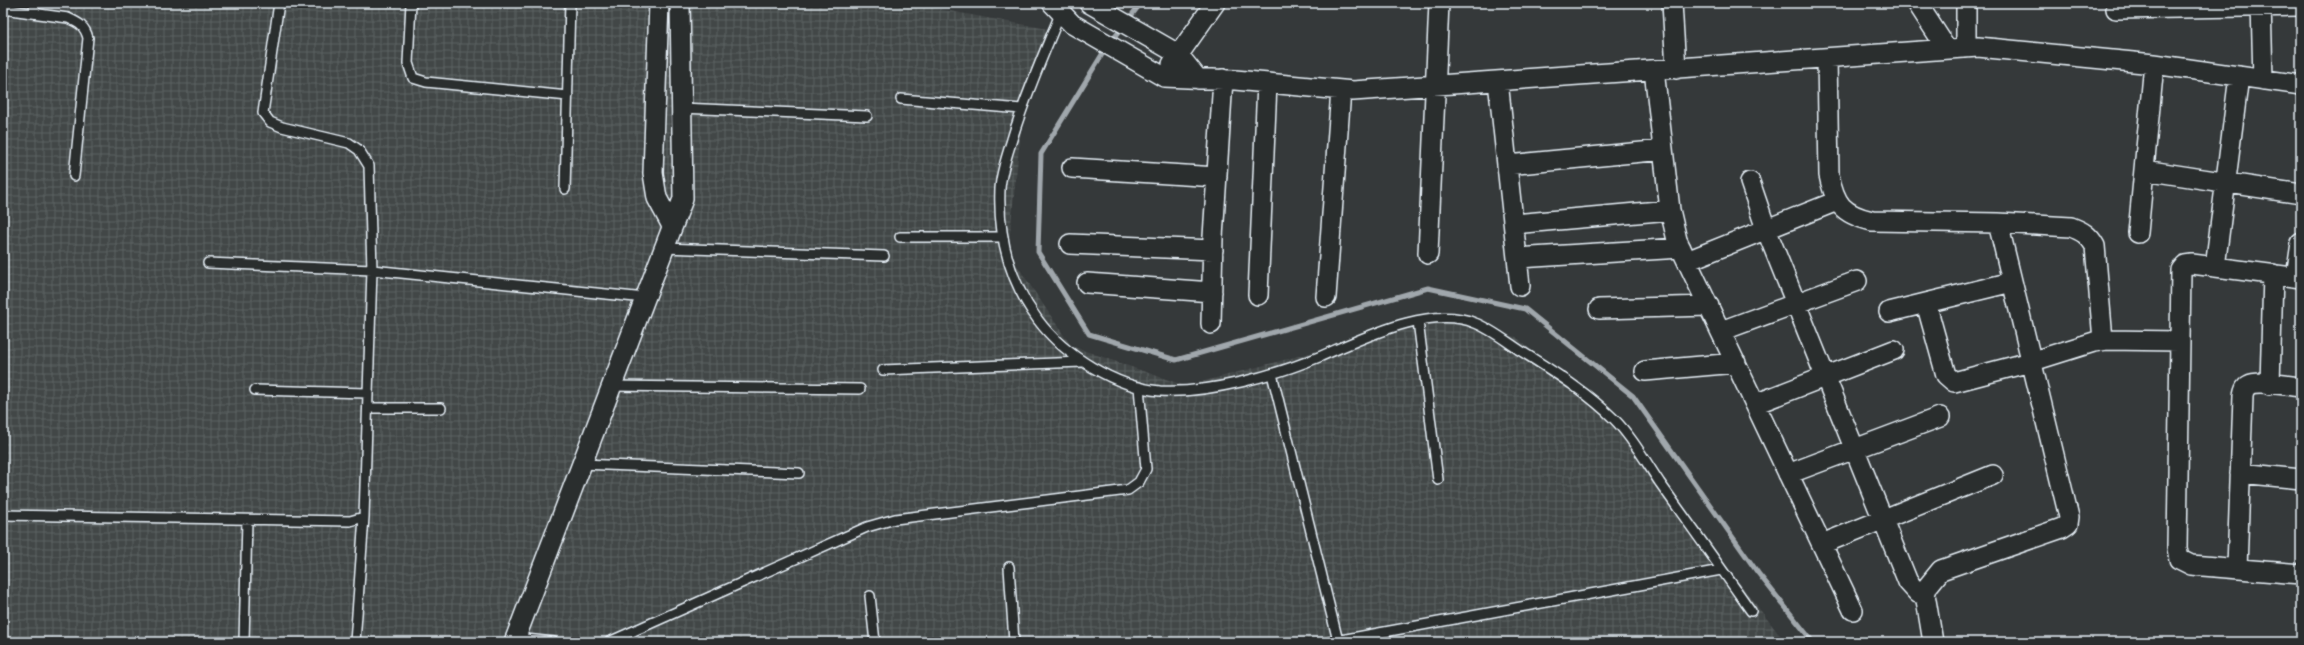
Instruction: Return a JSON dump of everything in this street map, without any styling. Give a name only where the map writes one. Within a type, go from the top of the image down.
[{"type":"street","points":[[659,3],[653,173],[657,198],[672,226]]},
{"type":"street","points":[[515,640],[683,199],[680,3]]},
{"type":"street","points":[[1088,3],[1178,54],[1198,78]]},
{"type":"street","points":[[1164,77],[1178,54],[1215,3]]},
{"type":"street","points":[[1428,254],[1439,3]]},
{"type":"street","points":[[1672,3],[1676,69]]},
{"type":"street","points":[[1917,3],[1947,49]]},
{"type":"street","points":[[1966,3],[1966,48]]},
{"type":"street","points":[[2116,9],[2261,5],[2301,6]]},
{"type":"street","points":[[2261,5],[2263,80]]},
{"type":"street","points":[[1062,13],[1144,66],[1164,77],[1224,79],[1353,91],[1978,47],[2154,64],[2301,86]]},
{"type":"street","points":[[1827,58],[1829,174],[1832,192],[1841,208],[1854,217],[1872,221],[1998,223],[2071,227],[2082,231],[2091,238],[2095,246],[2103,340]]},
{"type":"street","points":[[2138,233],[2154,64]]},
{"type":"street","points":[[1654,70],[1670,210],[1684,255],[1853,610]]},
{"type":"street","points":[[2215,267],[2239,76]]},
{"type":"street","points":[[1211,324],[1213,250],[1224,79]]},
{"type":"street","points":[[1498,81],[1520,286]]},
{"type":"street","points":[[1258,295],[1267,83]]},
{"type":"street","points":[[1326,297],[1341,90]]},
{"type":"street","points":[[1507,165],[1663,150]]},
{"type":"street","points":[[1072,168],[1217,177]]},
{"type":"street","points":[[2144,170],[2301,194]]},
{"type":"street","points":[[1750,182],[1766,229],[1908,582],[1918,593],[1925,594]]},
{"type":"street","points":[[1517,258],[1684,255],[1766,229],[1837,201]]},
{"type":"street","points":[[1514,224],[1670,210]]},
{"type":"street","points":[[1932,642],[1925,594],[1928,586],[1941,570],[2062,528],[2068,524],[2069,517],[2030,362],[1998,223]]},
{"type":"street","points":[[2301,243],[2299,278],[2192,264],[2185,265],[2181,270],[2177,555],[2184,562],[2191,565],[2301,574]]},
{"type":"street","points":[[1070,244],[1213,250]]},
{"type":"street","points":[[2270,384],[2273,274]]},
{"type":"street","points":[[1721,331],[1857,281]]},
{"type":"street","points":[[1889,312],[2012,282]]},
{"type":"street","points":[[1087,283],[1212,292]]},
{"type":"street","points":[[1926,303],[1946,375],[1949,379],[1959,381],[2103,340],[2179,341]]},
{"type":"street","points":[[1599,309],[1709,306]]},
{"type":"street","points":[[1755,404],[1894,350]]},
{"type":"street","points":[[1645,371],[1736,363]]},
{"type":"street","points":[[2237,568],[2240,473],[2245,388],[2250,384],[2301,387]]},
{"type":"street","points":[[1788,474],[1940,417]]},
{"type":"street","points":[[2240,473],[2301,480]]},
{"type":"street","points":[[1822,544],[1993,475]]},
{"type":"lane","points":[[34,13],[35,3]]},
{"type":"lane","points":[[280,3],[263,113],[270,122],[282,127],[349,144],[359,150],[369,166],[371,182],[372,270],[367,393],[368,408],[364,517],[355,642]]},
{"type":"lane","points":[[411,3],[408,63],[413,78],[426,82],[568,96]]},
{"type":"lane","points":[[565,189],[570,3]]},
{"type":"lane","points":[[3,9],[68,18],[78,22],[85,29],[88,38],[74,176]]},
{"type":"lane","points":[[1062,13],[1022,109],[1005,161],[1000,187],[1002,237],[1014,280],[1022,299],[1051,337],[1082,362],[1139,387],[1161,391],[1215,387],[1272,374],[1316,358],[1375,333],[1418,322],[1449,317],[1477,323],[1568,380],[1598,403],[1618,422],[1751,611]]},
{"type":"lane","points":[[901,99],[1022,109]]},
{"type":"lane","points":[[681,108],[866,116]]},
{"type":"lane","points":[[900,237],[1002,237]]},
{"type":"lane","points":[[664,248],[884,256]]},
{"type":"lane","points":[[208,263],[372,270],[645,298]]},
{"type":"lane","points":[[1418,322],[1438,480]]},
{"type":"lane","points":[[883,370],[1082,362]]},
{"type":"lane","points":[[1272,374],[1334,641],[1721,570]]},
{"type":"lane","points":[[611,386],[860,388]]},
{"type":"lane","points":[[609,642],[867,527],[895,519],[1128,490],[1139,482],[1146,469],[1139,387]]},
{"type":"lane","points":[[255,390],[367,393]]},
{"type":"lane","points":[[368,408],[442,408]]},
{"type":"lane","points":[[582,464],[799,473]]},
{"type":"lane","points":[[3,515],[350,521],[364,517]]},
{"type":"lane","points":[[244,642],[247,520]]},
{"type":"lane","points":[[1009,567],[1014,642]]},
{"type":"lane","points":[[870,596],[875,642]]},
{"type":"lane","points":[[515,640],[554,642]]},
{"type":"shaded area","points":[[3,3],[906,3],[1059,31],[1022,120],[1008,252],[1071,346],[1186,386],[1437,319],[1516,337],[1616,424],[1785,642],[3,642]]},
{"type":"waterway","points":[[1111,42],[1141,3]]},
{"type":"waterway","points":[[1106,48],[1041,154],[1038,252],[1089,334],[1176,360],[1428,288],[1525,309],[1633,396],[1758,573],[1813,642]]}]
